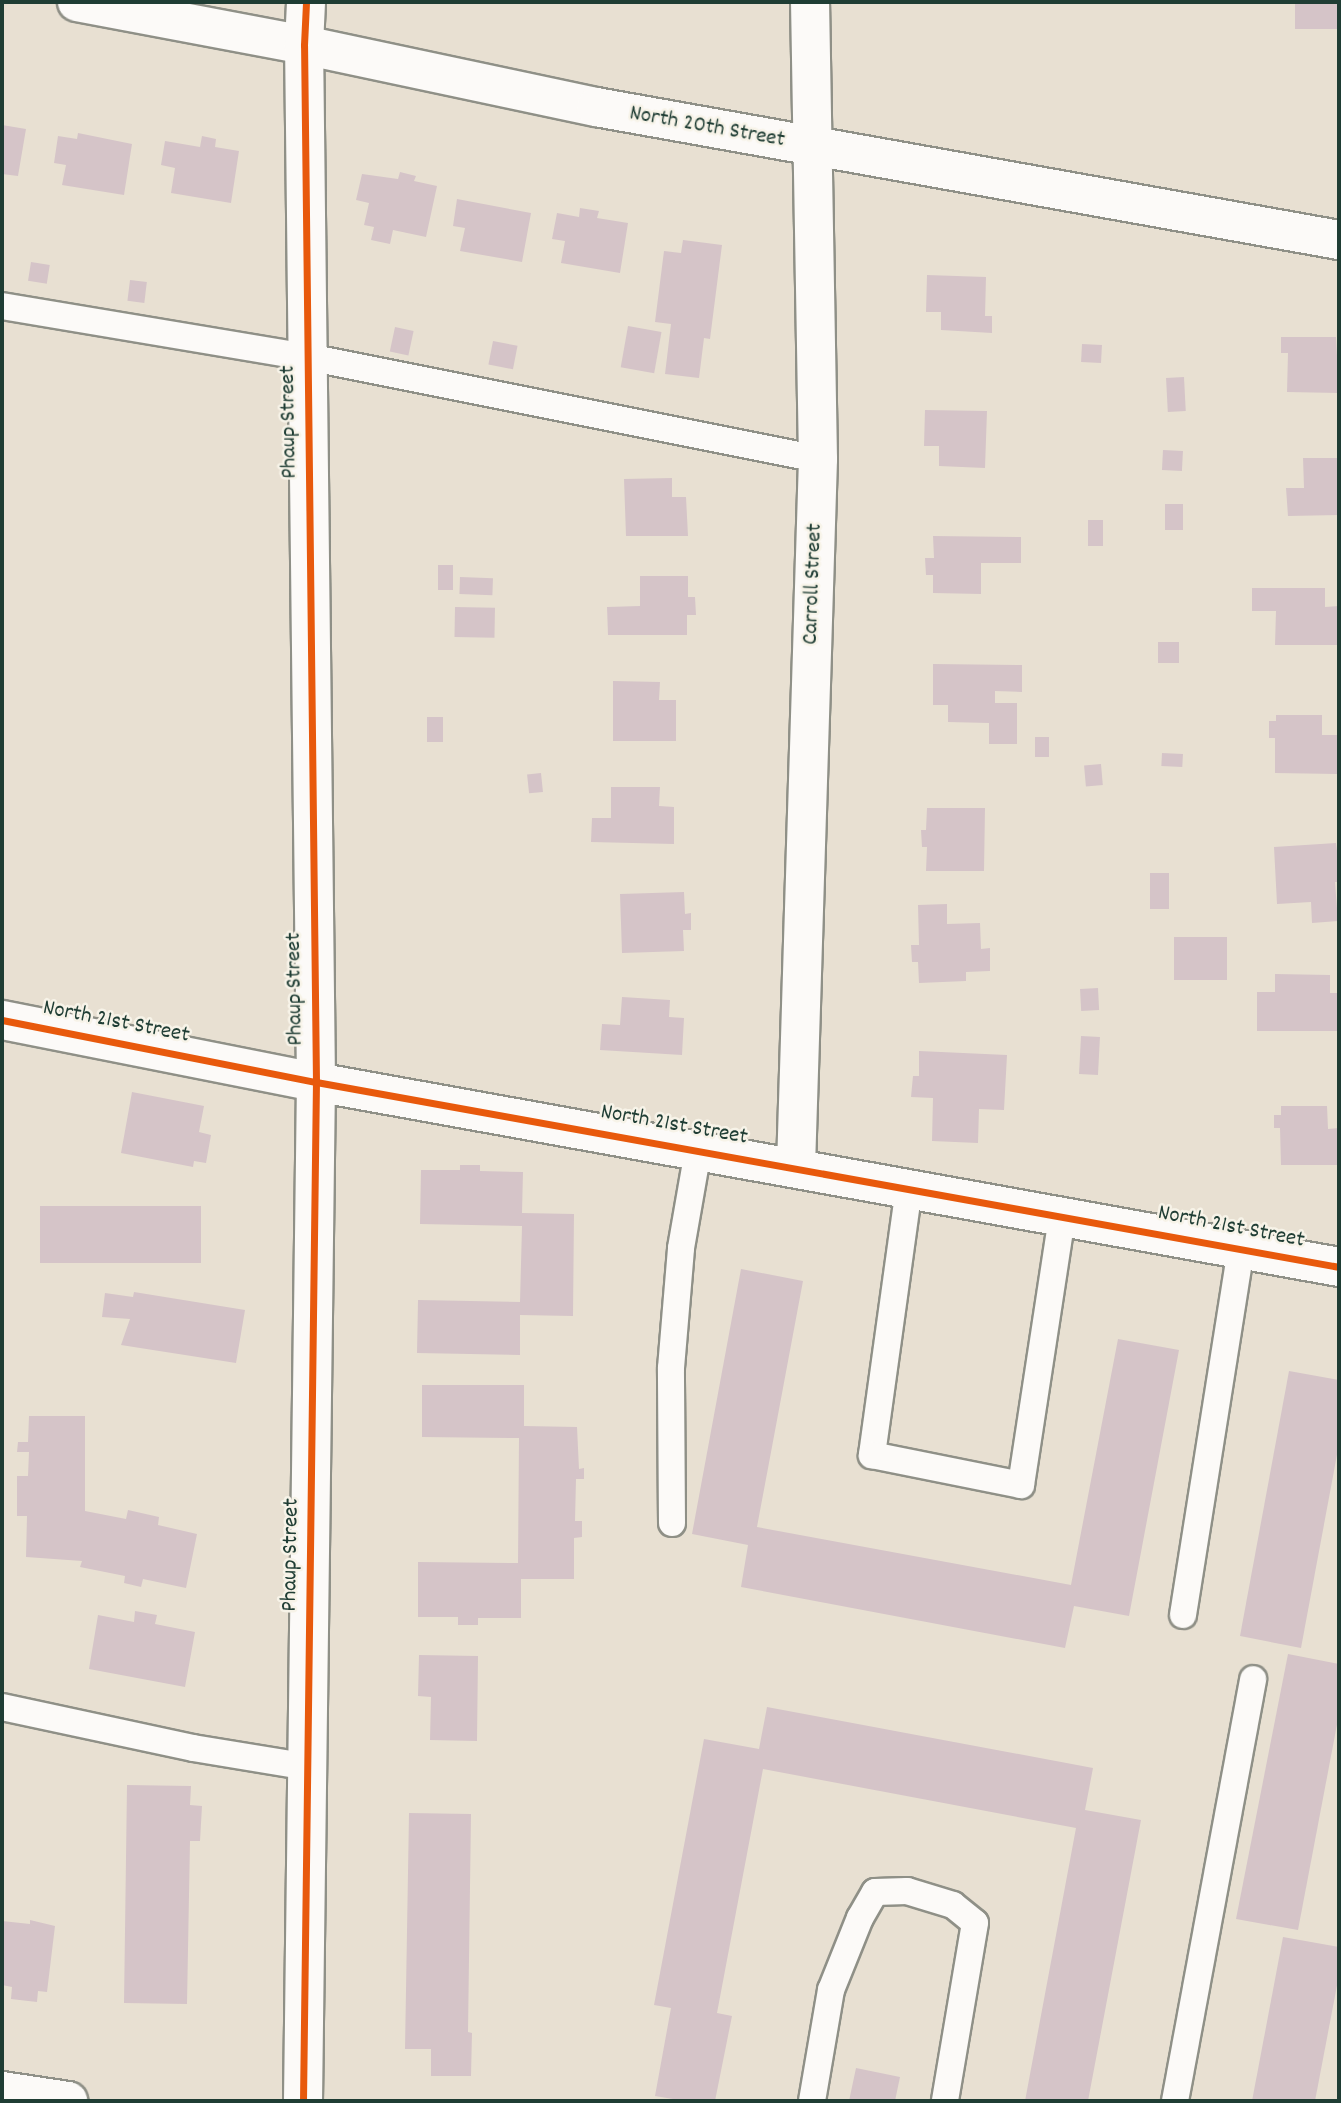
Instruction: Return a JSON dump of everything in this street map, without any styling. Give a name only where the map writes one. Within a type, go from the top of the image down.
[{"type":"street","name":"North 20th Street","points":[[77,2],[304,45],[596,107],[1339,240]]},
{"type":"street","name":"Phaup Street","points":[[303,2101],[316,1082],[304,45],[306,2]]},
{"type":"street","name":"Carroll Street","points":[[796,1167],[818,459],[810,2]]},
{"type":"street","name":"North 21st Street","points":[[2,1020],[316,1082],[1339,1267]]},
{"type":"street","points":[[2,2091],[68,2101]]},
{"type":"lane","points":[[2,306],[308,357],[818,459]]},
{"type":"lane","points":[[672,1523],[671,1368],[681,1248],[698,1151]]},
{"type":"lane","points":[[909,1188],[872,1455],[1021,1485],[1062,1217]]},
{"type":"lane","points":[[1182,1615],[1241,1250]]},
{"type":"lane","points":[[1175,2101],[1253,1679]]},
{"type":"lane","points":[[2,1707],[193,1748],[309,1767]]},
{"type":"lane","points":[[812,2101],[831,1990],[860,1918],[875,1892],[907,1891],[953,1905],[975,1923],[945,2101]]},
{"type":"building","points":[[1295,2],[1339,2],[1339,29],[1295,29]]},
{"type":"building","points":[[2,125],[26,129],[18,176],[2,174]]},
{"type":"building","points":[[78,133],[132,144],[124,195],[62,185],[66,165],[54,163],[58,136],[77,139]]},
{"type":"building","points":[[202,136],[216,139],[215,147],[239,151],[231,203],[171,193],[175,168],[161,165],[165,141],[200,147]]},
{"type":"building","points":[[400,172],[416,176],[414,181],[437,186],[426,237],[393,230],[390,244],[371,240],[374,227],[364,225],[369,203],[356,200],[362,174],[398,179]]},
{"type":"building","points":[[457,199],[531,213],[522,262],[460,251],[465,228],[453,226]]},
{"type":"building","points":[[580,208],[599,211],[597,218],[628,223],[620,273],[561,263],[565,241],[552,239],[557,213],[579,217]]},
{"type":"building","points":[[683,240],[722,245],[710,339],[704,338],[699,378],[665,374],[671,324],[655,322],[664,251],[681,253]]},
{"type":"building","points":[[31,262],[50,265],[47,284],[28,281]]},
{"type":"building","points":[[927,275],[986,277],[985,316],[992,316],[992,333],[941,330],[941,312],[926,312]]},
{"type":"building","points":[[130,280],[147,282],[144,303],[127,301]]},
{"type":"building","points":[[628,326],[661,332],[654,373],[621,367]]},
{"type":"building","points":[[395,327],[414,331],[408,355],[390,351]]},
{"type":"building","points":[[1281,337],[1336,337],[1339,393],[1287,392],[1288,353],[1281,353]]},
{"type":"building","points":[[493,341],[518,346],[513,369],[488,365]]},
{"type":"building","points":[[1082,344],[1102,345],[1101,363],[1081,362]]},
{"type":"building","points":[[1184,377],[1186,411],[1168,412],[1166,378]]},
{"type":"building","points":[[925,410],[987,411],[985,468],[939,466],[939,446],[924,446]]},
{"type":"building","points":[[1163,450],[1183,451],[1182,471],[1162,470]]},
{"type":"building","points":[[1303,458],[1339,458],[1339,515],[1288,516],[1286,488],[1304,488]]},
{"type":"building","points":[[672,478],[672,497],[686,497],[688,536],[626,536],[624,479]]},
{"type":"building","points":[[1165,504],[1183,504],[1183,530],[1165,530]]},
{"type":"building","points":[[1088,520],[1103,520],[1103,546],[1088,546]]},
{"type":"building","points":[[933,536],[1021,537],[1021,563],[981,563],[981,594],[933,593],[933,575],[926,575],[925,558],[934,558]]},
{"type":"building","points":[[438,565],[453,565],[453,590],[438,590]]},
{"type":"building","points":[[640,576],[688,576],[688,597],[695,597],[696,615],[687,615],[687,635],[608,635],[607,607],[640,606]]},
{"type":"building","points":[[460,577],[493,578],[492,595],[459,594]]},
{"type":"building","points":[[1252,588],[1325,588],[1325,607],[1339,606],[1339,645],[1275,645],[1276,611],[1252,611]]},
{"type":"building","points":[[455,607],[495,608],[494,638],[454,637]]},
{"type":"building","points":[[1158,642],[1179,642],[1179,663],[1158,663]]},
{"type":"building","points":[[933,664],[1022,665],[1022,692],[995,691],[995,703],[1017,703],[1017,744],[989,744],[989,723],[948,722],[948,705],[933,705]]},
{"type":"building","points":[[613,681],[660,682],[659,700],[676,700],[676,741],[613,741]]},
{"type":"building","points":[[1276,715],[1322,715],[1322,735],[1338,735],[1337,774],[1275,773],[1275,738],[1269,738],[1269,721],[1276,721]]},
{"type":"building","points":[[427,717],[443,717],[443,742],[427,742]]},
{"type":"building","points":[[1035,737],[1049,737],[1049,757],[1035,757]]},
{"type":"building","points":[[1162,753],[1183,754],[1182,767],[1161,766]]},
{"type":"building","points":[[1101,764],[1103,785],[1086,786],[1084,765]]},
{"type":"building","points":[[541,773],[543,792],[529,793],[527,774]]},
{"type":"building","points":[[611,787],[660,787],[659,806],[674,807],[674,844],[591,842],[592,818],[611,818]]},
{"type":"building","points":[[927,808],[985,808],[984,871],[926,871],[927,847],[922,847],[921,830],[926,830]]},
{"type":"building","points":[[1336,843],[1339,866],[1339,882],[1335,882],[1338,921],[1312,923],[1311,902],[1277,904],[1274,847]]},
{"type":"building","points":[[1150,873],[1169,873],[1169,909],[1150,909]]},
{"type":"building","points":[[684,892],[685,914],[691,913],[691,930],[683,930],[684,951],[622,953],[620,894]]},
{"type":"building","points":[[947,904],[947,924],[980,923],[981,949],[990,948],[990,971],[966,972],[966,981],[919,983],[918,962],[912,962],[911,945],[919,945],[918,905]]},
{"type":"building","points":[[1174,937],[1227,937],[1227,980],[1174,980]]},
{"type":"building","points":[[1275,974],[1330,975],[1330,993],[1339,993],[1339,1031],[1257,1031],[1257,992],[1275,992]]},
{"type":"building","points":[[1098,988],[1099,1010],[1081,1011],[1080,989]]},
{"type":"building","points":[[622,997],[670,1000],[669,1017],[684,1018],[682,1055],[600,1050],[602,1024],[620,1025]]},
{"type":"building","points":[[1081,1036],[1100,1037],[1098,1075],[1079,1074]]},
{"type":"building","points":[[919,1051],[1007,1055],[1004,1110],[979,1109],[978,1143],[932,1141],[933,1098],[911,1097],[913,1076],[919,1076]]},
{"type":"building","points":[[132,1092],[204,1106],[199,1132],[211,1135],[206,1163],[194,1161],[193,1167],[121,1153]]},
{"type":"building","points":[[1281,1106],[1327,1106],[1328,1129],[1339,1128],[1339,1165],[1281,1165],[1280,1128],[1274,1128],[1274,1115],[1281,1115]]},
{"type":"building","points":[[460,1165],[480,1165],[480,1171],[523,1172],[522,1213],[574,1214],[573,1316],[520,1315],[520,1355],[417,1353],[418,1300],[520,1302],[522,1226],[420,1224],[421,1170],[460,1170]]},
{"type":"building","points":[[40,1206],[201,1206],[201,1263],[40,1263]]},
{"type":"building","points":[[741,1269],[803,1281],[757,1527],[1071,1585],[1118,1339],[1179,1350],[1129,1616],[1074,1606],[1065,1648],[741,1587],[748,1545],[692,1534]]},
{"type":"building","points":[[134,1292],[245,1310],[236,1363],[121,1345],[130,1319],[102,1317],[105,1293],[133,1297]]},
{"type":"building","points":[[1289,1371],[1339,1380],[1339,1444],[1301,1648],[1240,1636]]},
{"type":"building","points":[[422,1385],[524,1385],[524,1426],[577,1427],[579,1469],[584,1468],[584,1479],[576,1479],[575,1521],[582,1521],[582,1537],[574,1538],[574,1579],[521,1579],[521,1618],[478,1618],[478,1625],[458,1625],[458,1617],[418,1617],[418,1562],[518,1563],[519,1438],[422,1437]]},
{"type":"building","points":[[29,1416],[85,1416],[85,1511],[126,1519],[128,1510],[159,1517],[158,1525],[197,1534],[186,1588],[143,1579],[141,1587],[124,1583],[125,1576],[80,1567],[82,1561],[26,1557],[27,1516],[17,1516],[17,1476],[28,1476],[29,1452],[17,1452],[18,1442],[28,1442]]},
{"type":"building","points":[[135,1611],[157,1615],[155,1624],[195,1632],[185,1687],[89,1669],[98,1615],[134,1622]]},
{"type":"building","points":[[1288,1654],[1339,1664],[1339,1714],[1298,1930],[1236,1919]]},
{"type":"building","points":[[419,1655],[478,1656],[477,1741],[430,1740],[431,1697],[418,1696]]},
{"type":"building","points":[[767,1707],[1093,1768],[1085,1810],[1141,1820],[1088,2101],[1025,2101],[1076,1828],[763,1769],[717,2013],[732,2016],[715,2101],[685,2101],[655,2096],[671,2008],[654,2005],[704,1739],[759,1749]]},
{"type":"building","points":[[127,1785],[191,1786],[190,1805],[202,1806],[200,1841],[190,1841],[187,2004],[124,2003]]},
{"type":"building","points":[[409,1813],[471,1814],[468,2032],[472,2033],[471,2076],[431,2076],[431,2049],[405,2049]]},
{"type":"building","points":[[30,1920],[55,1926],[47,1992],[38,1991],[37,2002],[11,1999],[12,1987],[2,1985],[2,1921],[30,1924]]},
{"type":"building","points":[[1283,1937],[1339,1947],[1339,1975],[1315,2101],[1252,2101]]},
{"type":"building","points":[[856,2068],[900,2077],[895,2101],[849,2101]]},
{"type":"cycle path","points":[[303,2101],[316,1082],[304,45],[306,2]]},
{"type":"cycle path","points":[[2,1020],[316,1082],[1339,1267]]}]
